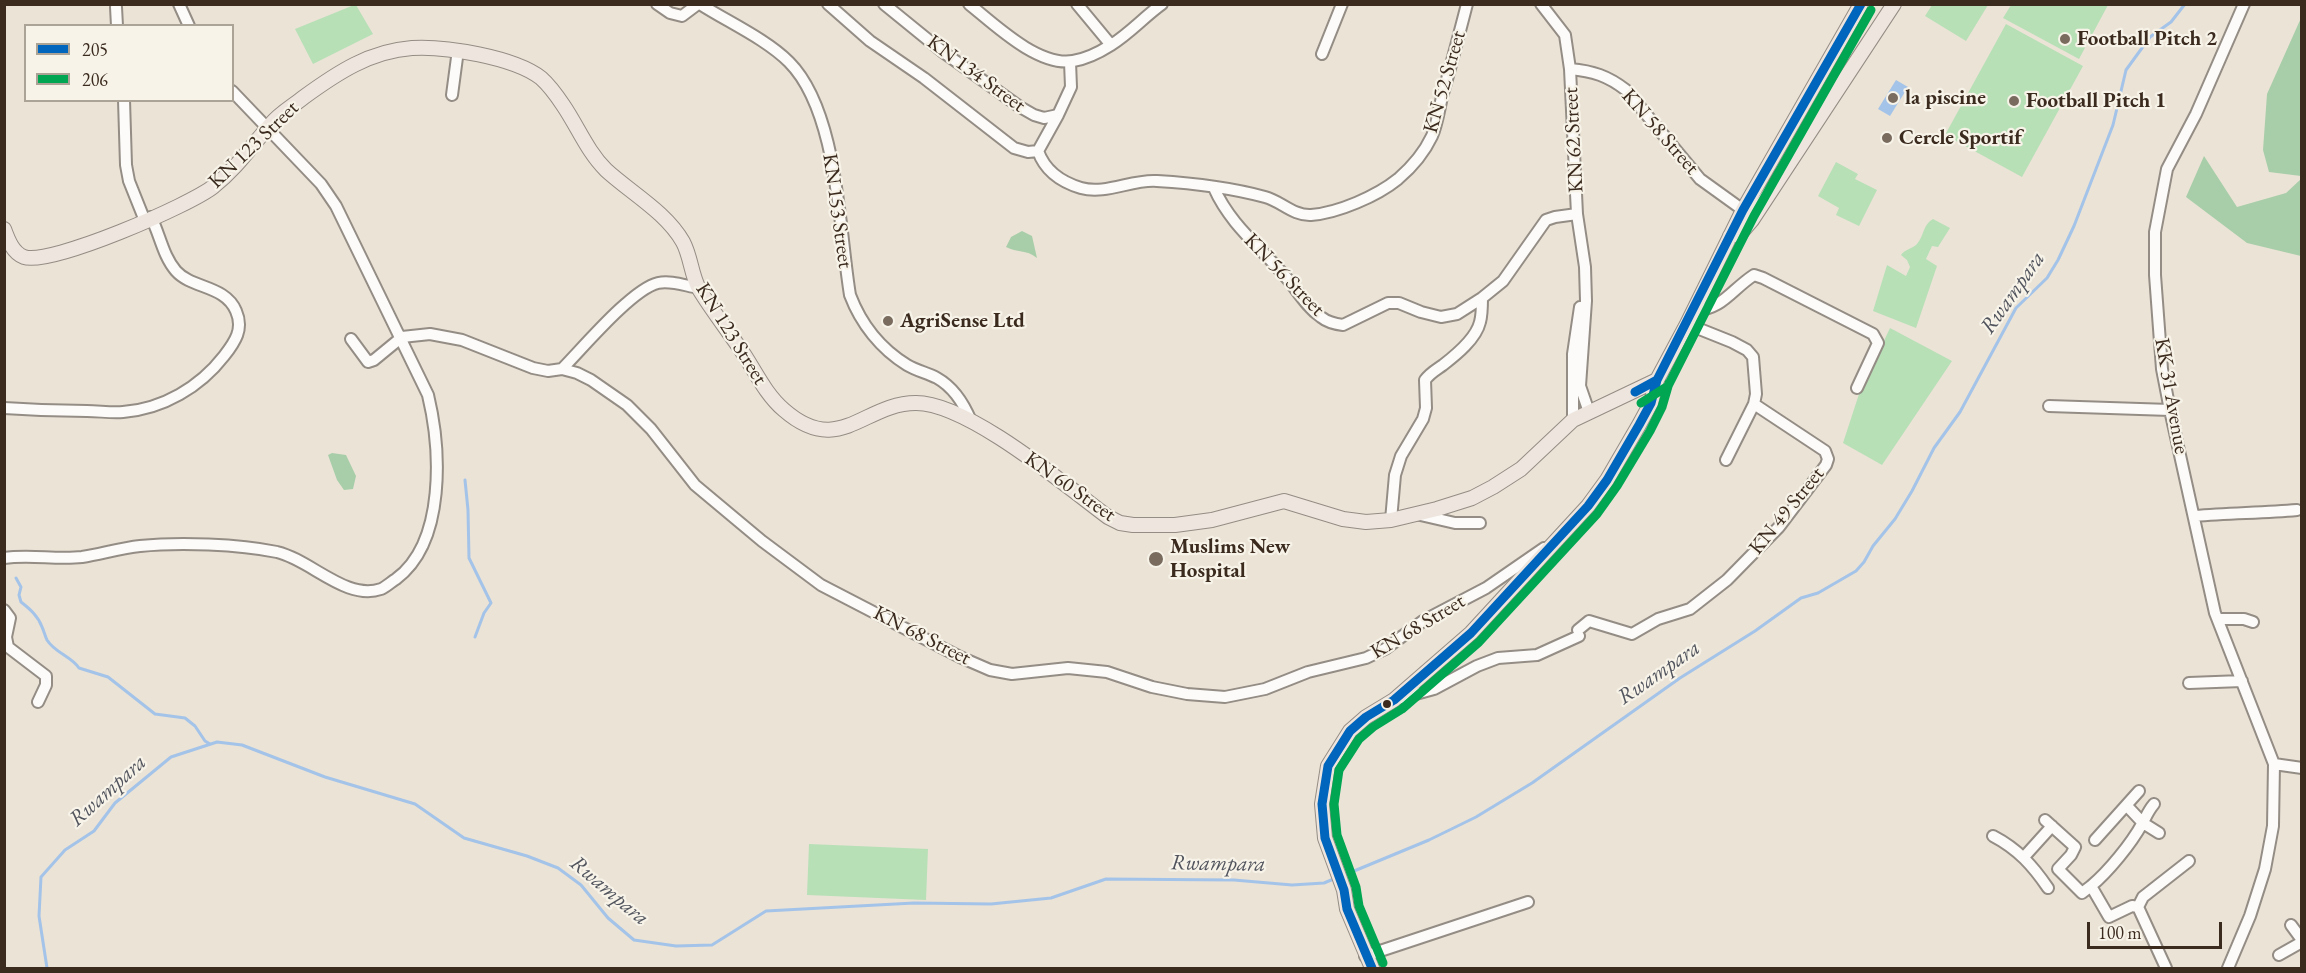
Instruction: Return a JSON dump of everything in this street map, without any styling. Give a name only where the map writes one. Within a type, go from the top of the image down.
[{"type":"main road","points":[[1372,969],[1347,909],[1344,890],[1327,846],[1322,804],[1328,766],[1350,731],[1366,717],[1394,700],[1471,633],[1588,506],[1607,480],[1651,403],[1657,380],[1694,311],[1743,210],[1861,4]]},
{"type":"main road","points":[[1730,236],[1740,234],[1752,220],[1894,4]]},
{"type":"main road","name":"KN 123 Street","points":[[4,230],[10,253],[25,258],[44,258],[83,246],[148,219],[212,188],[249,153],[276,118],[333,77],[375,55],[410,48],[458,50],[526,70],[540,78],[552,89],[591,154],[674,229],[689,255],[699,288],[768,393],[784,411],[808,425],[832,431],[872,416]]},
{"type":"main road","name":"KN 60 Street","points":[[872,416],[915,403],[944,408],[971,421],[1108,517],[1120,523],[1132,525],[1184,524],[1230,516],[1284,501],[1349,520],[1376,522],[1416,514],[1472,498],[1493,488],[1521,469],[1573,420],[1657,380]]},
{"type":"main road","points":[[1635,392],[1639,425]]},
{"type":"street","points":[[179,4],[188,24]]},
{"type":"street","points":[[657,4],[677,16],[688,14],[699,4]]},
{"type":"street","name":"KN 153 Street","points":[[699,4],[773,49],[789,62],[810,90],[831,155],[838,193],[849,295],[854,306],[867,328],[885,349],[908,366],[939,379],[949,387],[966,408],[971,421]]},
{"type":"street","points":[[828,4],[870,41],[924,78],[1014,148],[1028,152],[1038,151],[1058,115],[1071,87],[1071,62]]},
{"type":"street","name":"KN 134 Street","points":[[884,4],[943,52],[1020,107],[1044,118],[1058,115]]},
{"type":"street","points":[[969,4],[1035,53],[1071,62],[1086,58],[1111,45],[1162,4]]},
{"type":"street","points":[[1077,4],[1111,45]]},
{"type":"street","points":[[1322,54],[1342,4]]},
{"type":"street","name":"KN 52 Street","points":[[1038,151],[1041,160],[1059,179],[1083,189],[1098,189],[1154,180],[1214,188],[1270,199],[1292,212],[1308,215],[1324,213],[1367,199],[1397,180],[1420,156],[1432,135],[1467,4]]},
{"type":"street","name":"KN 62 Street","points":[[1541,4],[1565,35],[1570,69],[1577,214],[1586,301],[1580,386],[1588,412]]},
{"type":"street","name":"KK 31 Avenue","points":[[2244,4],[2196,114],[2167,169],[2155,232],[2155,275],[2162,369],[2218,619],[2274,764]]},
{"type":"street","points":[[116,7],[117,24]]},
{"type":"street","points":[[452,95],[458,50]]},
{"type":"street","name":"KN 58 Street","points":[[1570,69],[1601,74],[1619,84],[1700,179],[1743,210]]},
{"type":"street","points":[[4,558],[83,557],[139,546],[176,544],[253,548],[279,552],[303,561],[351,590],[367,592],[383,589],[405,572],[420,551],[428,532],[434,496],[435,425],[428,395],[336,206],[321,184],[234,93]]},
{"type":"street","points":[[4,408],[124,412],[142,409],[166,402],[200,382],[235,342],[239,324],[235,308],[219,292],[177,272],[168,259],[129,182],[126,165],[124,102]]},
{"type":"street","name":"KN 56 Street","points":[[1214,188],[1221,205],[1234,223],[1265,254],[1312,310],[1322,318],[1343,325],[1388,303],[1399,303],[1441,316],[1457,314],[1503,281],[1546,220],[1577,214]]},
{"type":"street","points":[[1694,311],[1707,310],[1721,303],[1754,275],[1763,278],[1873,334],[1878,343],[1857,388]]},
{"type":"street","points":[[562,369],[639,293],[656,283],[668,282],[699,288]]},
{"type":"street","name":"KN 62 Street","points":[[1573,420],[1573,354],[1576,321],[1585,283]]},
{"type":"street","points":[[1391,520],[1395,475],[1401,456],[1423,419],[1426,408],[1425,380],[1472,336],[1480,323],[1482,298]]},
{"type":"street","points":[[1687,324],[1732,342],[1747,350],[1753,357],[1753,383],[1756,394],[1754,404],[1726,460]]},
{"type":"street","name":"KN 68 Street","points":[[402,338],[430,334],[446,337],[472,344],[519,364],[548,371],[562,369],[591,380],[627,405],[651,429],[695,485],[762,541],[821,585],[960,657],[990,669],[1012,674],[1068,668],[1107,672],[1152,687],[1187,694],[1225,697],[1265,689],[1308,672],[1366,658],[1385,649],[1423,621],[1486,588],[1561,536]]},
{"type":"street","points":[[351,339],[365,361],[372,362],[402,338]]},
{"type":"street","name":"KN 49 Street","points":[[1394,700],[1434,689],[1477,666],[1498,658],[1537,655],[1579,633],[1589,621],[1632,634],[1658,619],[1690,609],[1727,580],[1779,526],[1826,465],[1828,459],[1825,451],[1754,404]]},
{"type":"street","points":[[2049,406],[2170,410]]},
{"type":"street","points":[[2195,516],[2297,510]]},
{"type":"street","points":[[1416,514],[1455,523],[1480,523]]},
{"type":"street","points":[[4,610],[10,618],[6,637],[8,647],[46,676],[47,680],[38,702]]},
{"type":"street","points":[[2218,619],[2253,622]]},
{"type":"street","points":[[2188,683],[2242,681]]},
{"type":"street","points":[[2228,969],[2250,916],[2265,869],[2273,826],[2274,764],[2301,768]]},
{"type":"street","points":[[2095,840],[2139,791]]},
{"type":"street","points":[[2024,857],[2048,823],[2075,847],[2072,855],[2058,869],[2082,893],[2104,875],[2143,823],[2146,812],[2154,804]]},
{"type":"street","points":[[2127,806],[2143,823],[2159,833]]},
{"type":"street","points":[[1993,837],[2011,846],[2024,857],[2048,888]]},
{"type":"street","points":[[2138,907],[2143,897],[2189,861]]},
{"type":"street","points":[[2091,886],[2109,917],[2132,906],[2138,907]]},
{"type":"street","points":[[1365,956],[1528,902]]},
{"type":"street","points":[[2138,907],[2166,969]]},
{"type":"street","points":[[2279,956],[2301,941],[2291,925]]},
{"type":"green space","points":[[354,5],[373,34],[313,64],[295,29]]},
{"type":"green space","points":[[1932,5],[1988,5],[1966,41],[1925,16]]},
{"type":"green space","name":"Football Pitch 2","points":[[2011,5],[2108,5],[2079,59],[2003,18]]},
{"type":"green space","points":[[2301,18],[2302,176],[2269,172],[2263,150],[2267,94]]},
{"type":"green space","name":"Football Pitch 1","points":[[2006,24],[2083,66],[2022,177],[1945,135]]},
{"type":"green space","points":[[2204,156],[2237,207],[2286,193],[2301,179],[2301,256],[2247,243],[2186,197]]},
{"type":"green space","points":[[1836,162],[1858,174],[1855,179],[1877,190],[1859,226],[1836,215],[1839,208],[1818,196]]},
{"type":"green space","points":[[1933,219],[1950,228],[1938,247],[1932,246],[1926,259],[1937,266],[1916,328],[1873,311],[1887,265],[1906,276],[1910,267],[1901,255],[1917,244],[1927,224]]},
{"type":"green space","points":[[1022,231],[1032,236],[1037,258],[1029,253],[1006,247],[1011,237]]},
{"type":"green space","points":[[1890,328],[1952,361],[1882,465],[1843,443],[1859,394]]},
{"type":"green space","points":[[332,453],[346,455],[356,476],[353,489],[344,490],[337,480],[328,455]]},
{"type":"green space","points":[[809,844],[928,849],[926,900],[807,895]]},
{"type":"water","name":"la piscine","points":[[1896,80],[1908,87],[1890,116],[1878,109]]},
{"type":"waterway","name":"Rwampara","points":[[1342,876],[1429,840],[1476,817],[1532,783],[1680,678],[1755,631],[1801,598],[1818,593],[1856,571],[1895,519],[1934,448],[1960,412],[2016,308],[2047,278],[2058,260],[2074,226],[2113,125],[2126,70],[2150,37],[2171,22],[2185,4]]},
{"type":"waterway","points":[[465,480],[469,558],[491,603],[484,613],[475,637]]},
{"type":"waterway","points":[[16,578],[21,587],[19,595],[21,602],[36,616],[47,640],[54,648],[72,660],[79,668],[108,677],[155,714],[185,718],[210,744]]},
{"type":"waterway","name":"Rwampara","points":[[47,968],[39,916],[41,877],[65,850],[94,831],[115,803],[171,757],[217,742],[242,745],[325,777],[415,804],[464,838],[527,856],[558,868],[581,885],[608,918],[634,940],[676,946],[712,945],[766,911],[914,903],[991,904],[1051,898],[1106,879],[1234,880],[1292,885],[1324,883],[1336,878]]},
{"type":"transit line","name":"205","points":[[1635,392],[1657,380],[1743,210],[1861,4]]},
{"type":"transit line","name":"206","points":[[1641,403],[1668,386],[1754,216],[1871,10]]},
{"type":"transit line","name":"205","points":[[1372,968],[1347,909],[1344,890],[1325,838],[1322,804],[1328,766],[1350,731],[1366,717],[1394,700],[1471,633],[1588,506],[1607,480],[1639,425],[1651,403],[1657,380]]},
{"type":"transit line","name":"206","points":[[1383,963],[1359,906],[1356,887],[1337,835],[1334,804],[1339,770],[1359,739],[1373,727],[1402,709],[1479,642],[1597,514],[1650,431],[1662,407],[1669,383]]},
{"type":"place","name":"Football Pitch 2","points":[[2065,39]]},
{"type":"place","name":"la piscine","points":[[1893,98]]},
{"type":"place","name":"Football Pitch 1","points":[[2014,101]]},
{"type":"place","name":"Cercle Sportif","points":[[1887,138]]},
{"type":"place","name":"AgriSense Ltd","points":[[888,321]]},
{"type":"place","name":"Muslims New Hospital","points":[[1156,559]]}]
